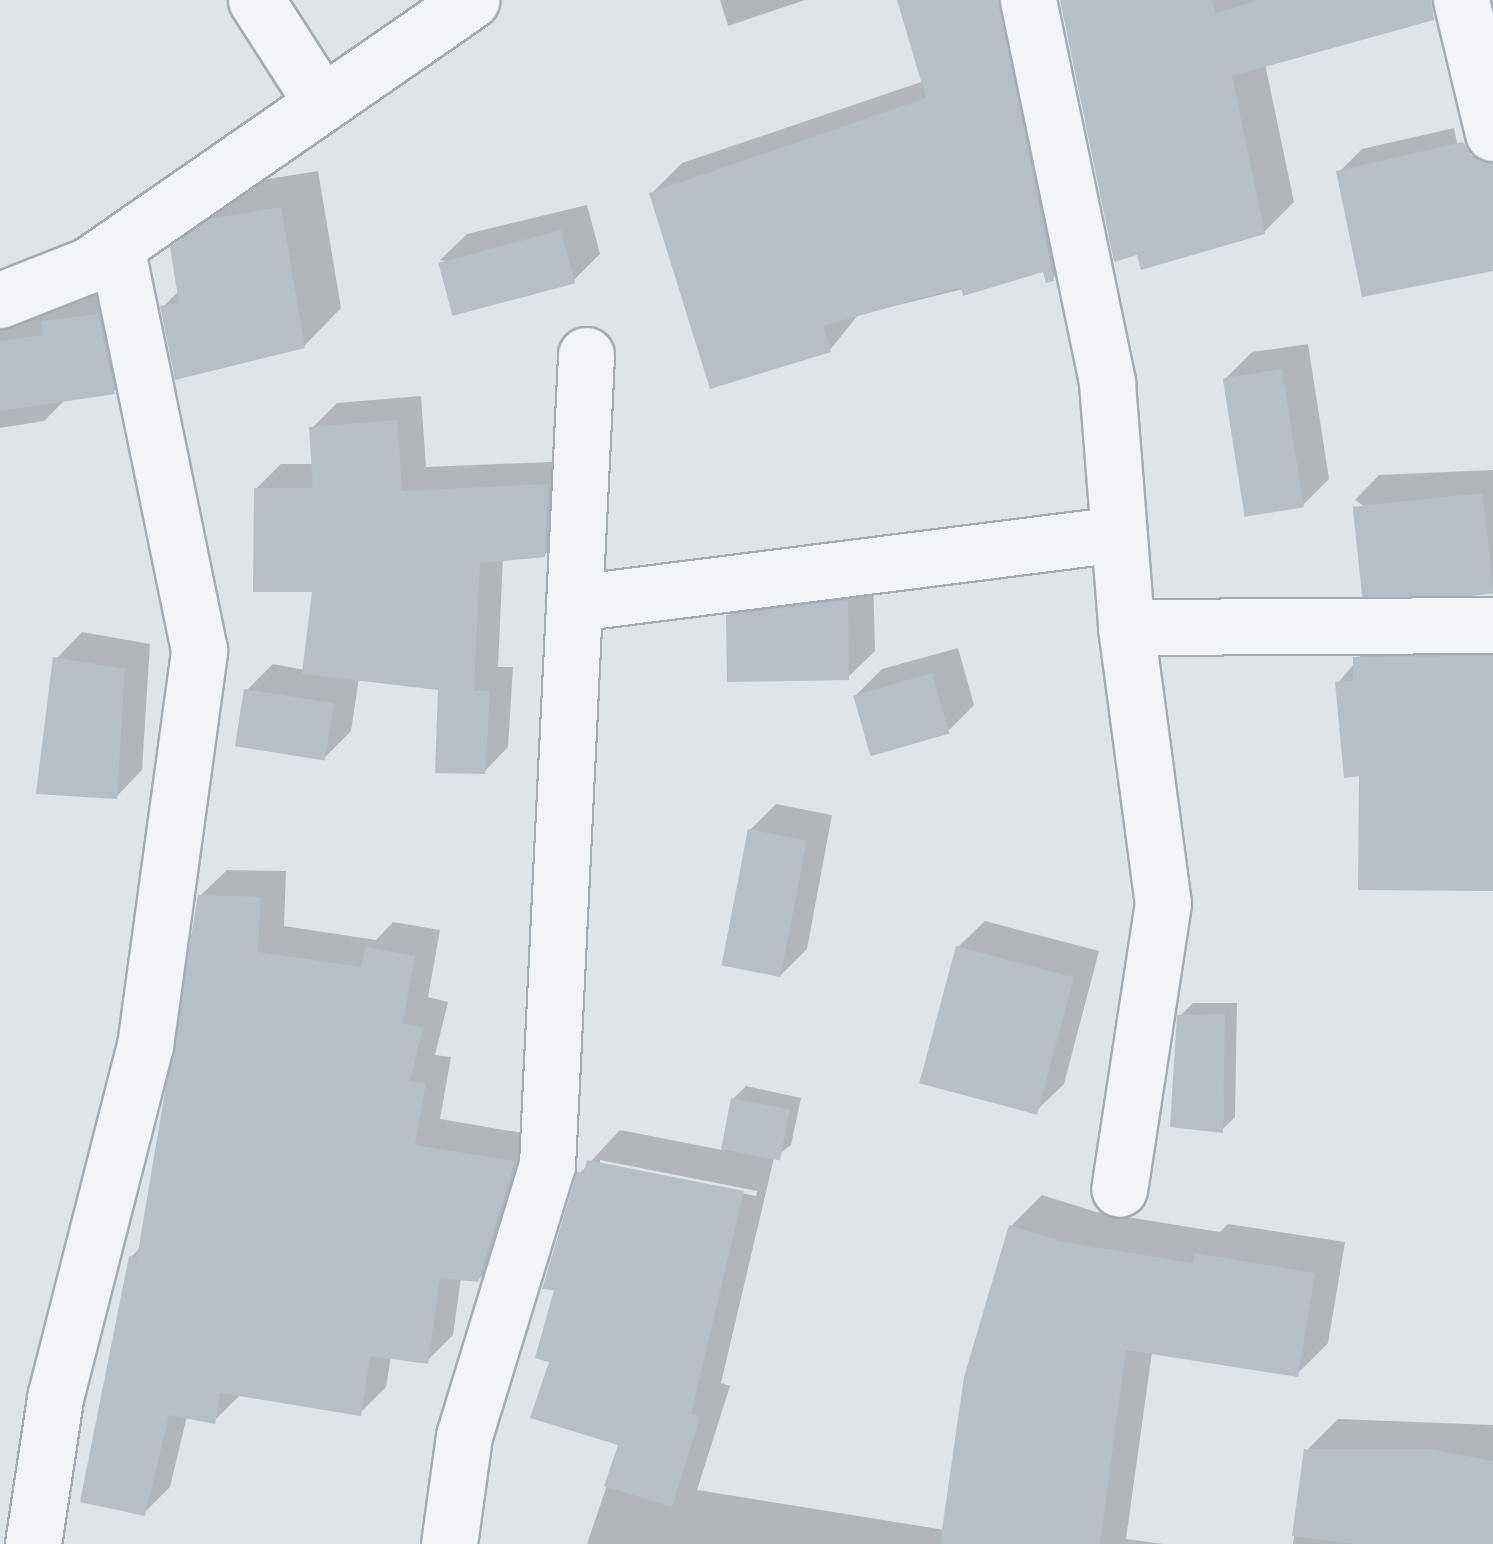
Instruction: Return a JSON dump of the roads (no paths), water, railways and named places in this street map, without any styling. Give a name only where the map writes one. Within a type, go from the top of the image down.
[{"type":"street","points":[[256,0],[322,103]]},
{"type":"street","points":[[0,300],[90,264],[471,0]]},
{"type":"street","points":[[1028,0],[1107,382],[1126,627],[1163,903],[1120,1188]]},
{"type":"street","points":[[1461,0],[1493,132]]},
{"type":"street","points":[[33,1544],[56,1398],[145,1046],[199,650],[116,246]]},
{"type":"street","points":[[449,1544],[464,1436],[547,1166],[586,355]]},
{"type":"street","points":[[574,603],[1119,534]]},
{"type":"street","points":[[1126,627],[1493,625]]}]
